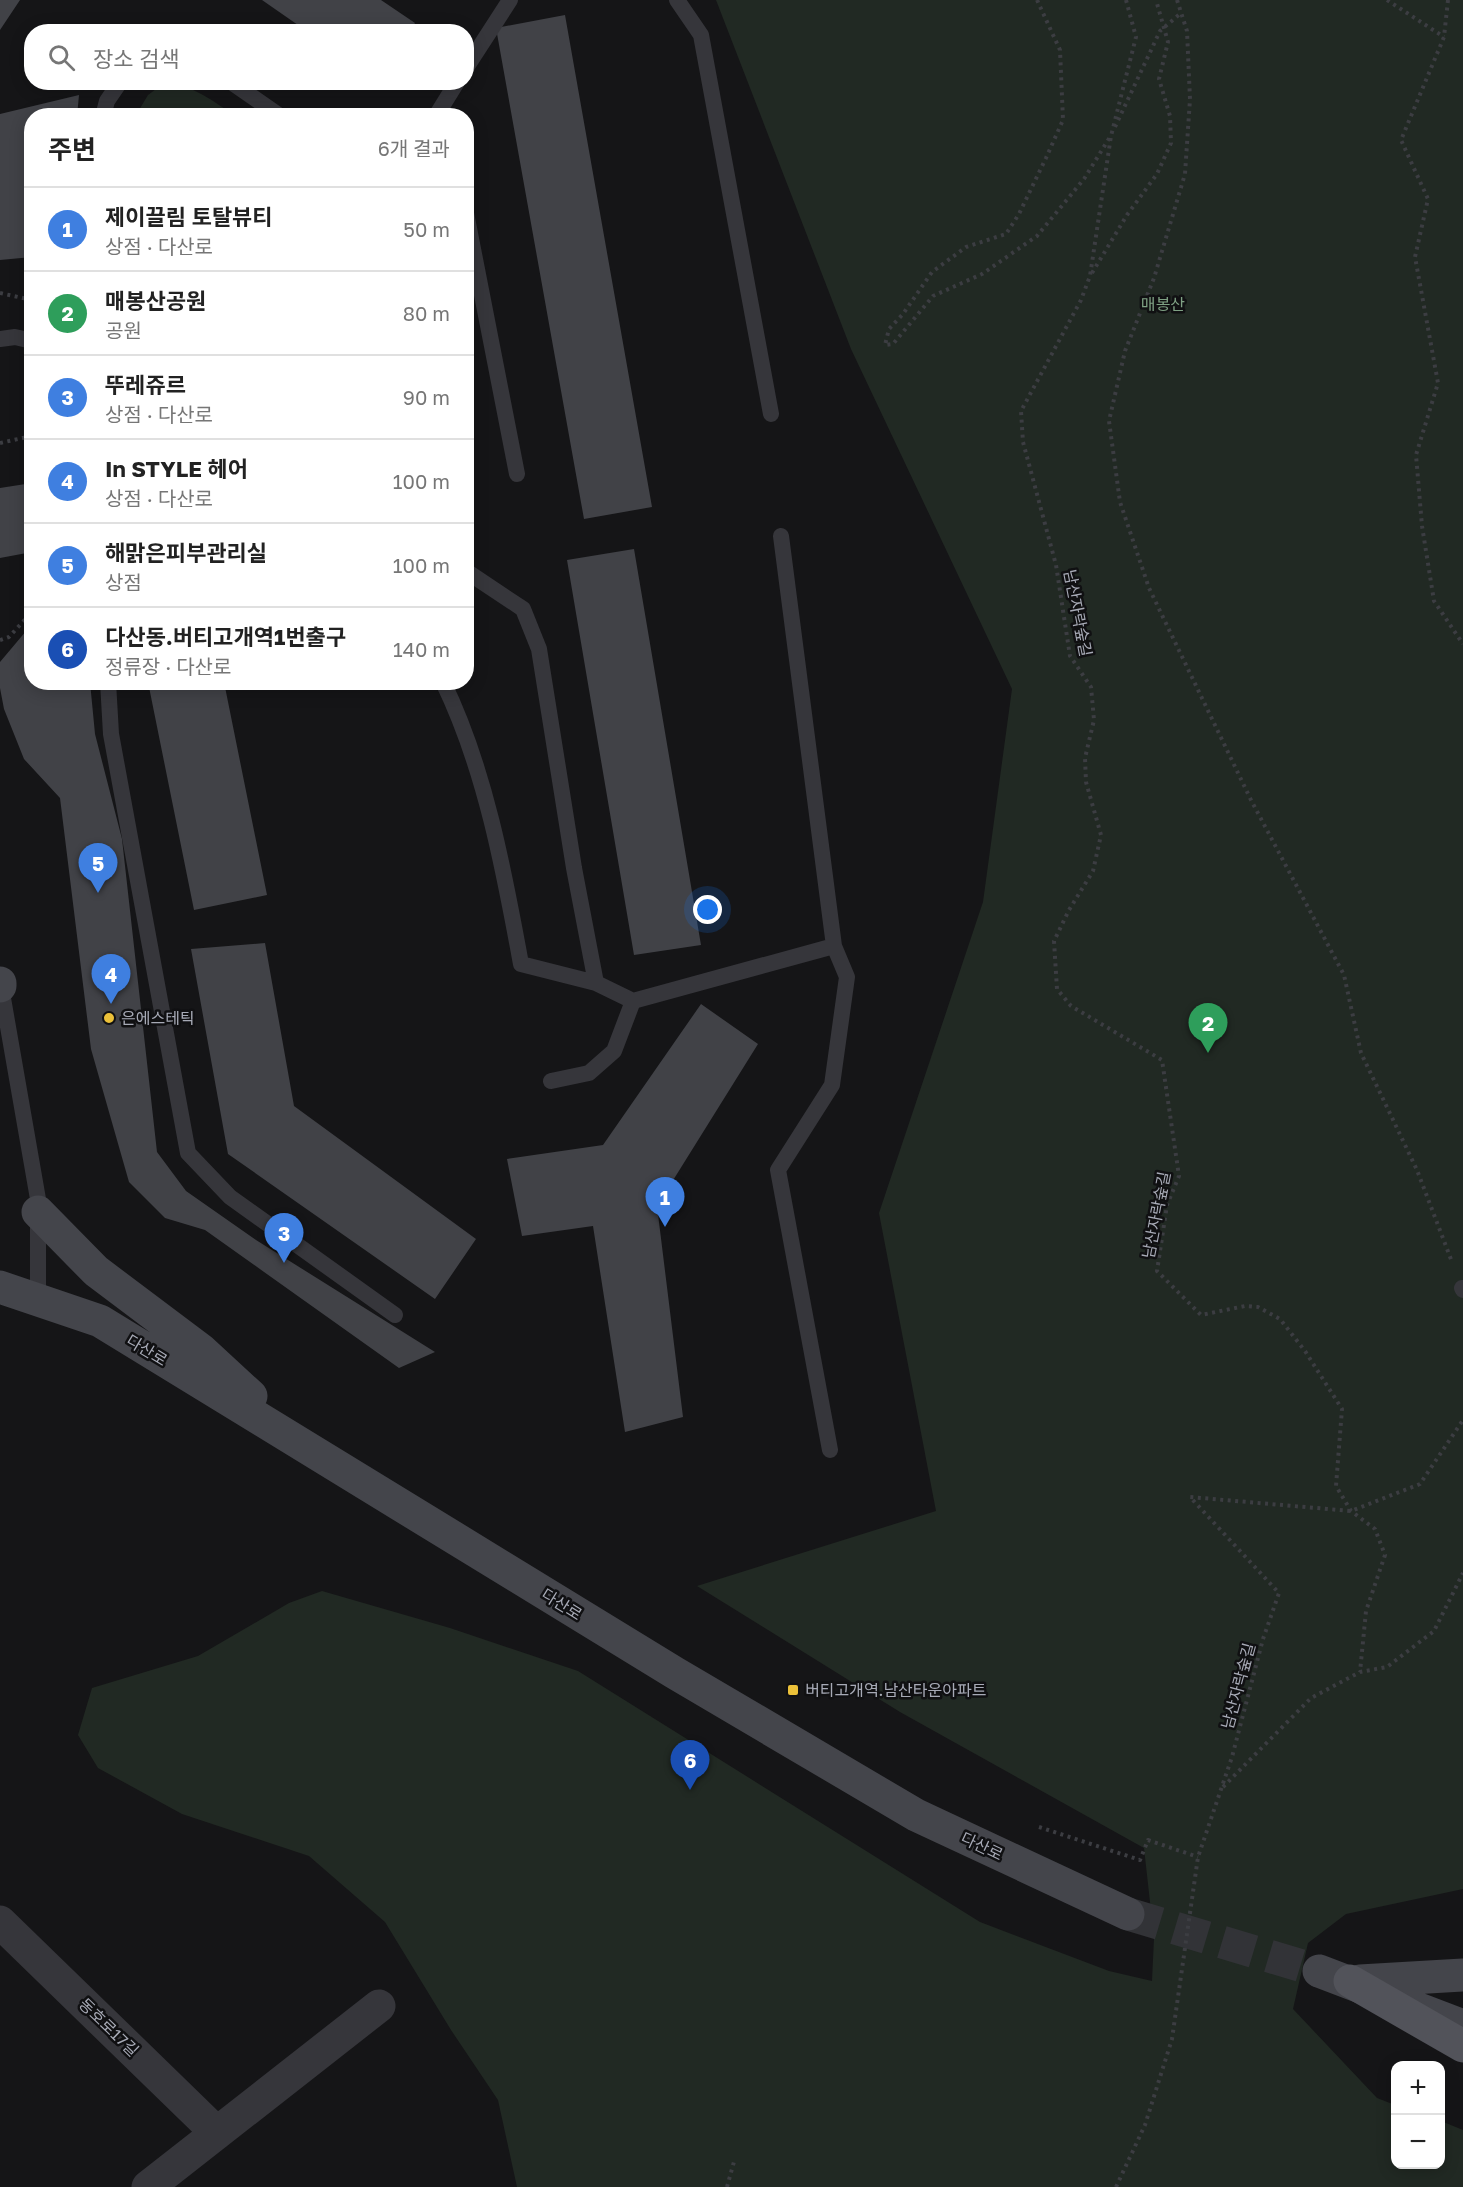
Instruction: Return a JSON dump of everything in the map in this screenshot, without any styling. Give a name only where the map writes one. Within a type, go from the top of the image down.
[{"type":"main road","points":[[38,1212],[96,1271],[201,1350],[306,1446]]},
{"type":"main road","name":"다산로","points":[[0,1287],[100,1321],[665,1667],[916,1815],[1128,1914]]},
{"type":"main road","points":[[1319,1971],[1463,2026]]},
{"type":"main road","points":[[1350,1981],[1463,1975]]},
{"type":"main road","points":[[1350,1981],[1463,2046]]},
{"type":"street","name":"동호로17길","points":[[0,1922],[217,2133]]},
{"type":"street","points":[[148,2187],[379,2006]]},
{"type":"lane","points":[[474,56],[510,0]]},
{"type":"lane","points":[[677,0],[701,35],[771,414]]},
{"type":"lane","points":[[105,108],[115,90]]},
{"type":"lane","points":[[243,90],[268,108]]},
{"type":"lane","points":[[441,108],[453,90]]},
{"type":"lane","points":[[474,254],[517,474]]},
{"type":"lane","points":[[0,339],[15,337],[24,339]]},
{"type":"lane","points":[[781,536],[834,946],[847,977],[832,1085],[778,1170],[830,1450]]},
{"type":"lane","points":[[474,576],[523,609],[539,649],[574,868],[596,983]]},
{"type":"lane","points":[[108,690],[111,734],[188,1153],[230,1197],[394,1315]]},
{"type":"lane","points":[[447,690],[461,720],[504,871],[521,964],[596,983],[633,1001],[834,946]]},
{"type":"lane","points":[[0,983],[19,1080],[38,1212],[38,1300]]},
{"type":"lane","points":[[550,1081],[589,1073],[614,1051],[633,1001]]},
{"type":"path","name":"남산자락숲길","points":[[1037,0],[1060,50],[1063,120],[1019,214],[1006,234],[966,247],[932,272],[903,314],[889,329],[885,345],[893,344],[933,296],[981,274],[1037,236],[1084,179],[1111,136]]},
{"type":"path","name":"남산자락숲길","points":[[1126,0],[1136,37],[1111,136],[1090,276],[1082,300],[1021,411],[1023,442],[1056,566],[1070,656],[1091,687],[1094,720],[1085,758],[1086,782],[1101,835],[1093,871],[1069,910],[1054,941],[1056,989],[1071,1006],[1162,1060],[1179,1176],[1167,1205],[1157,1271],[1202,1315],[1245,1306],[1258,1307],[1280,1319],[1305,1351],[1342,1409],[1335,1486],[1351,1511]]},
{"type":"path","points":[[1090,276],[1127,215],[1157,174],[1171,143],[1170,116],[1159,79],[1168,42],[1156,0]]},
{"type":"path","points":[[1177,0],[1187,32],[1190,99],[1185,174],[1154,278],[1125,351],[1109,421],[1120,502],[1149,588],[1251,800],[1344,975],[1361,1053],[1418,1170],[1462,1289]]},
{"type":"path","points":[[1387,0],[1444,37]]},
{"type":"path","points":[[1448,0],[1444,37],[1401,140],[1428,199],[1416,257],[1438,383],[1416,455],[1422,526],[1434,601],[1463,644]]},
{"type":"path","points":[[1111,136],[1160,31],[1181,13]]},
{"type":"path","points":[[0,292],[24,298]]},
{"type":"path","points":[[0,442],[24,438]]},
{"type":"path","points":[[0,640],[9,637],[24,621]]},
{"type":"path","points":[[1351,1511],[1420,1484],[1463,1420]]},
{"type":"path","name":"남산자락숲길","points":[[1116,2187],[1145,2125],[1172,2039],[1198,1857],[1221,1789],[1263,1640],[1280,1593],[1190,1497],[1351,1511]]},
{"type":"path","points":[[1351,1511],[1375,1529],[1385,1555],[1366,1611],[1360,1672]]},
{"type":"path","points":[[1221,1789],[1311,1698],[1360,1672],[1387,1667],[1434,1631],[1463,1573]]},
{"type":"path","points":[[1038,1827],[1140,1860],[1148,1840],[1198,1857]]},
{"type":"path","points":[[727,2187],[735,2158]]},
{"type":"green space","name":"매봉산","points":[[716,0],[1463,0],[1463,1889],[1346,1914],[1308,1943],[1293,2009],[1377,2098],[1391,2103],[1391,2169],[1445,2169],[1445,2123],[1463,2130],[1463,2187],[517,2187],[498,2100],[451,2030],[385,1922],[309,1856],[182,1814],[98,1768],[78,1735],[92,1688],[198,1656],[289,1603],[322,1591],[450,1628],[578,1671],[980,1922],[1109,1971],[1152,1981],[1154,1938],[1144,1848],[900,1712],[697,1586],[936,1511],[879,1213],[983,902],[1012,689],[851,349]]},
{"type":"green space","points":[[155,90],[193,90],[223,108],[140,108],[148,95]]},
{"type":"building","points":[[0,0],[20,0],[0,30]]},
{"type":"building","points":[[262,0],[381,0],[415,23],[414,24],[296,24]]},
{"type":"building","points":[[565,15],[652,507],[584,519],[496,28]]},
{"type":"building","points":[[79,95],[78,108],[25,108]]},
{"type":"building","points":[[24,108],[24,258],[0,260],[0,114]]},
{"type":"building","points":[[24,484],[24,554],[0,558],[0,488]]},
{"type":"building","points":[[634,549],[701,945],[634,955],[567,560]]},
{"type":"building","points":[[24,634],[24,690],[91,690],[95,734],[122,839],[157,1152],[186,1191],[256,1240],[435,1352],[399,1368],[205,1230],[165,1218],[129,1182],[91,1049],[60,798],[24,759],[4,709],[0,688],[0,662]]},
{"type":"building","points":[[150,690],[226,690],[267,895],[194,910]]},
{"type":"building","points":[[265,943],[294,1106],[476,1239],[435,1299],[228,1154],[191,949]]},
{"type":"building","points":[[701,1004],[758,1044],[657,1206],[683,1417],[625,1432],[593,1226],[522,1236],[507,1159],[603,1145]]},
{"type":"tunnel","points":[[1128,1914],[1319,1971]]},
{"type":"place","name":"해맑은피부관리실","points":[[98,893]]},
{"type":"place","name":"In STYLE 헤어","points":[[111,1004]]},
{"type":"place","name":"은에스테틱","points":[[109,1018]]},
{"type":"place","name":"매봉산공원","points":[[1208,1053]]},
{"type":"place","name":"제이끌림 토탈뷰티","points":[[665,1227]]},
{"type":"place","name":"뚜레쥬르","points":[[284,1263]]},
{"type":"place","name":"버티고개역.남산타운아파트","points":[[793,1690]]},
{"type":"place","name":"다산동.버티고개역1번출구","points":[[690,1790]]}]
